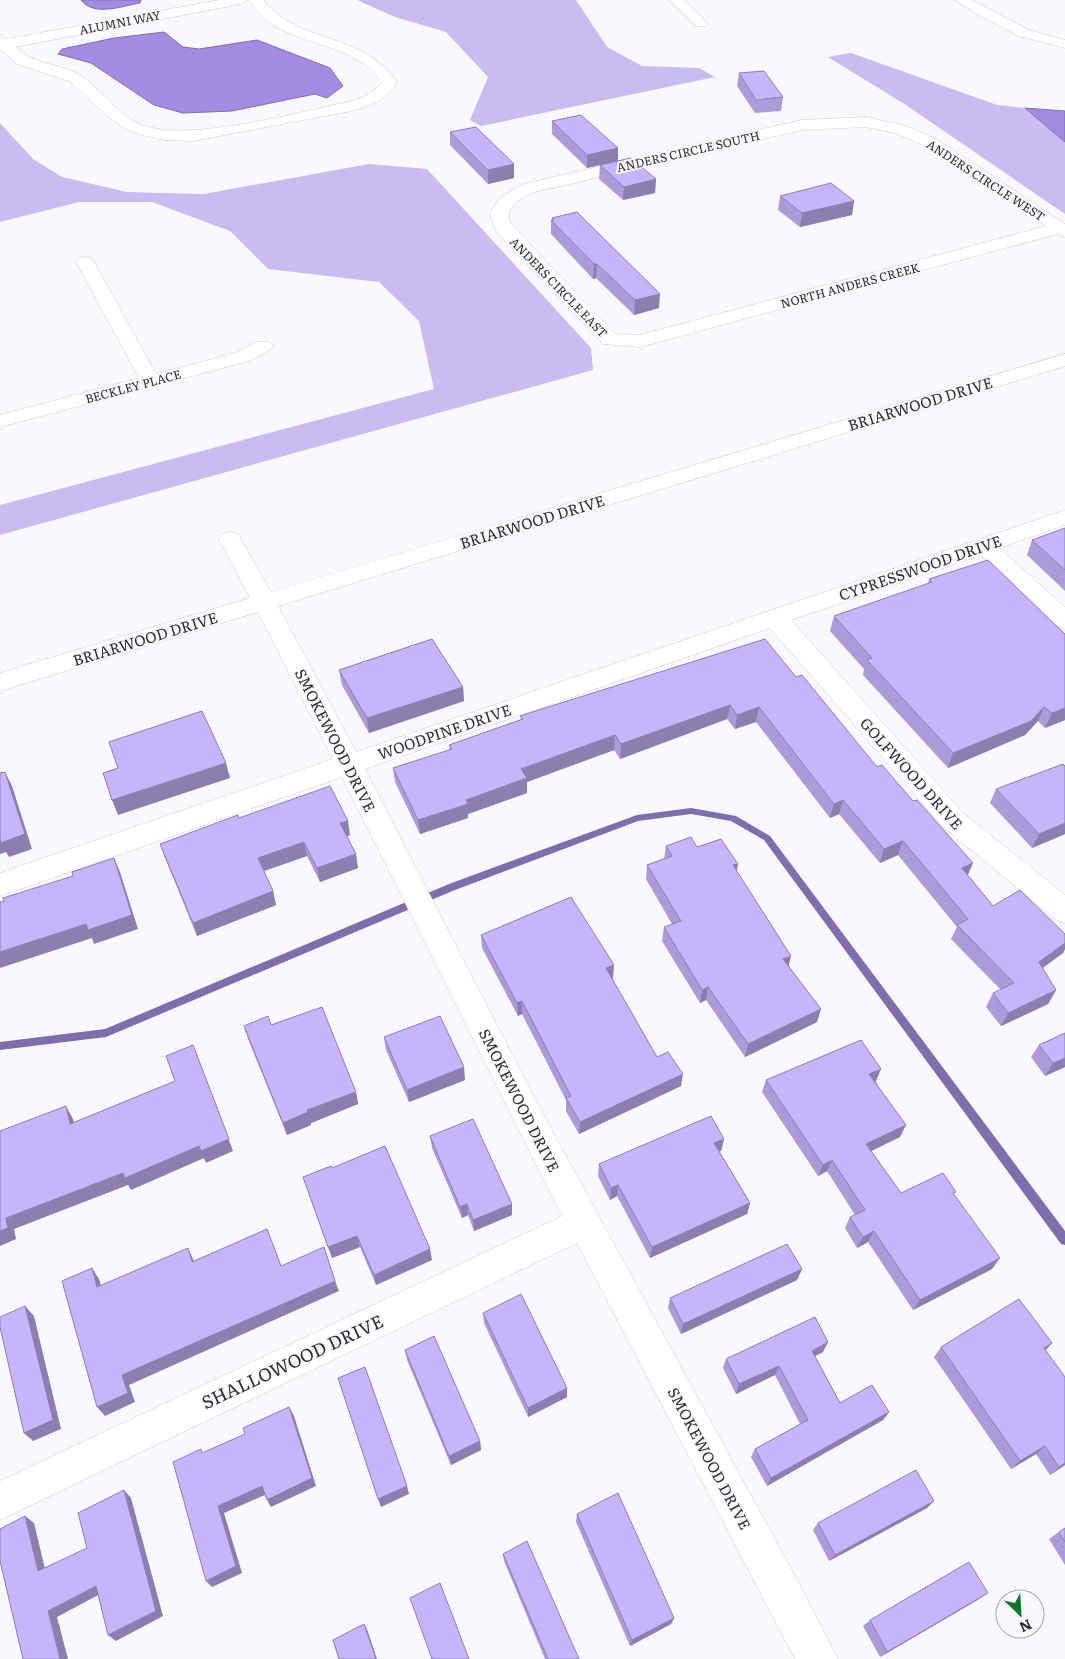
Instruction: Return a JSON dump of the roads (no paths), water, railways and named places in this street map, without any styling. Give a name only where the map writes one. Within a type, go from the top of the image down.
[{"type":"street","name":"ALUMNI WAY","points":[[1,43],[241,0]]},
{"type":"street","points":[[1,43],[22,61],[74,78],[110,111],[130,125],[144,131],[164,135],[193,136],[288,119],[351,106],[383,92],[389,82],[386,75],[377,67],[360,56],[274,21],[256,0]]},
{"type":"street","points":[[676,0],[701,23]]},
{"type":"street","points":[[962,0],[1030,36],[1065,44]]},
{"type":"street","name":"ANDERS CIRCLE SOUTH","points":[[502,207],[515,194],[559,180],[802,125],[866,122],[882,124]]},
{"type":"street","name":"ANDERS CIRCLE WEST","points":[[882,124],[900,129],[932,143],[1062,230]]},
{"type":"street","name":"ANDERS CIRCLE EAST","points":[[502,207],[499,216],[511,237],[610,340],[640,341]]},
{"type":"street","name":"NORTH ANDERS CREEK","points":[[640,341],[1062,230]]},
{"type":"street","points":[[85,262],[151,382]]},
{"type":"street","name":"BECKLEY PLACE","points":[[0,421],[242,357],[263,346]]},
{"type":"street","name":"BRIARWOOD DRIVE","points":[[0,682],[1065,360]]},
{"type":"street","name":"CYPRESSWOOD DRIVE","points":[[775,618],[1065,516]]},
{"type":"street","name":"SMOKEWOOD DRIVE","points":[[230,538],[350,764],[409,886],[583,1222],[817,1659]]},
{"type":"street","points":[[984,546],[1065,621]]},
{"type":"street","name":"WOODPINE DRIVE","points":[[0,885],[775,618]]},
{"type":"street","name":"GOLFWOOD DRIVE","points":[[775,618],[952,820],[1065,911]]},
{"type":"street","name":"SHALLOWOOD DRIVE","points":[[0,1501],[583,1222]]},
{"type":"waterway","points":[[0,1046],[106,1033],[452,887],[637,818],[691,811],[733,818],[767,838],[1065,1240]]}]
